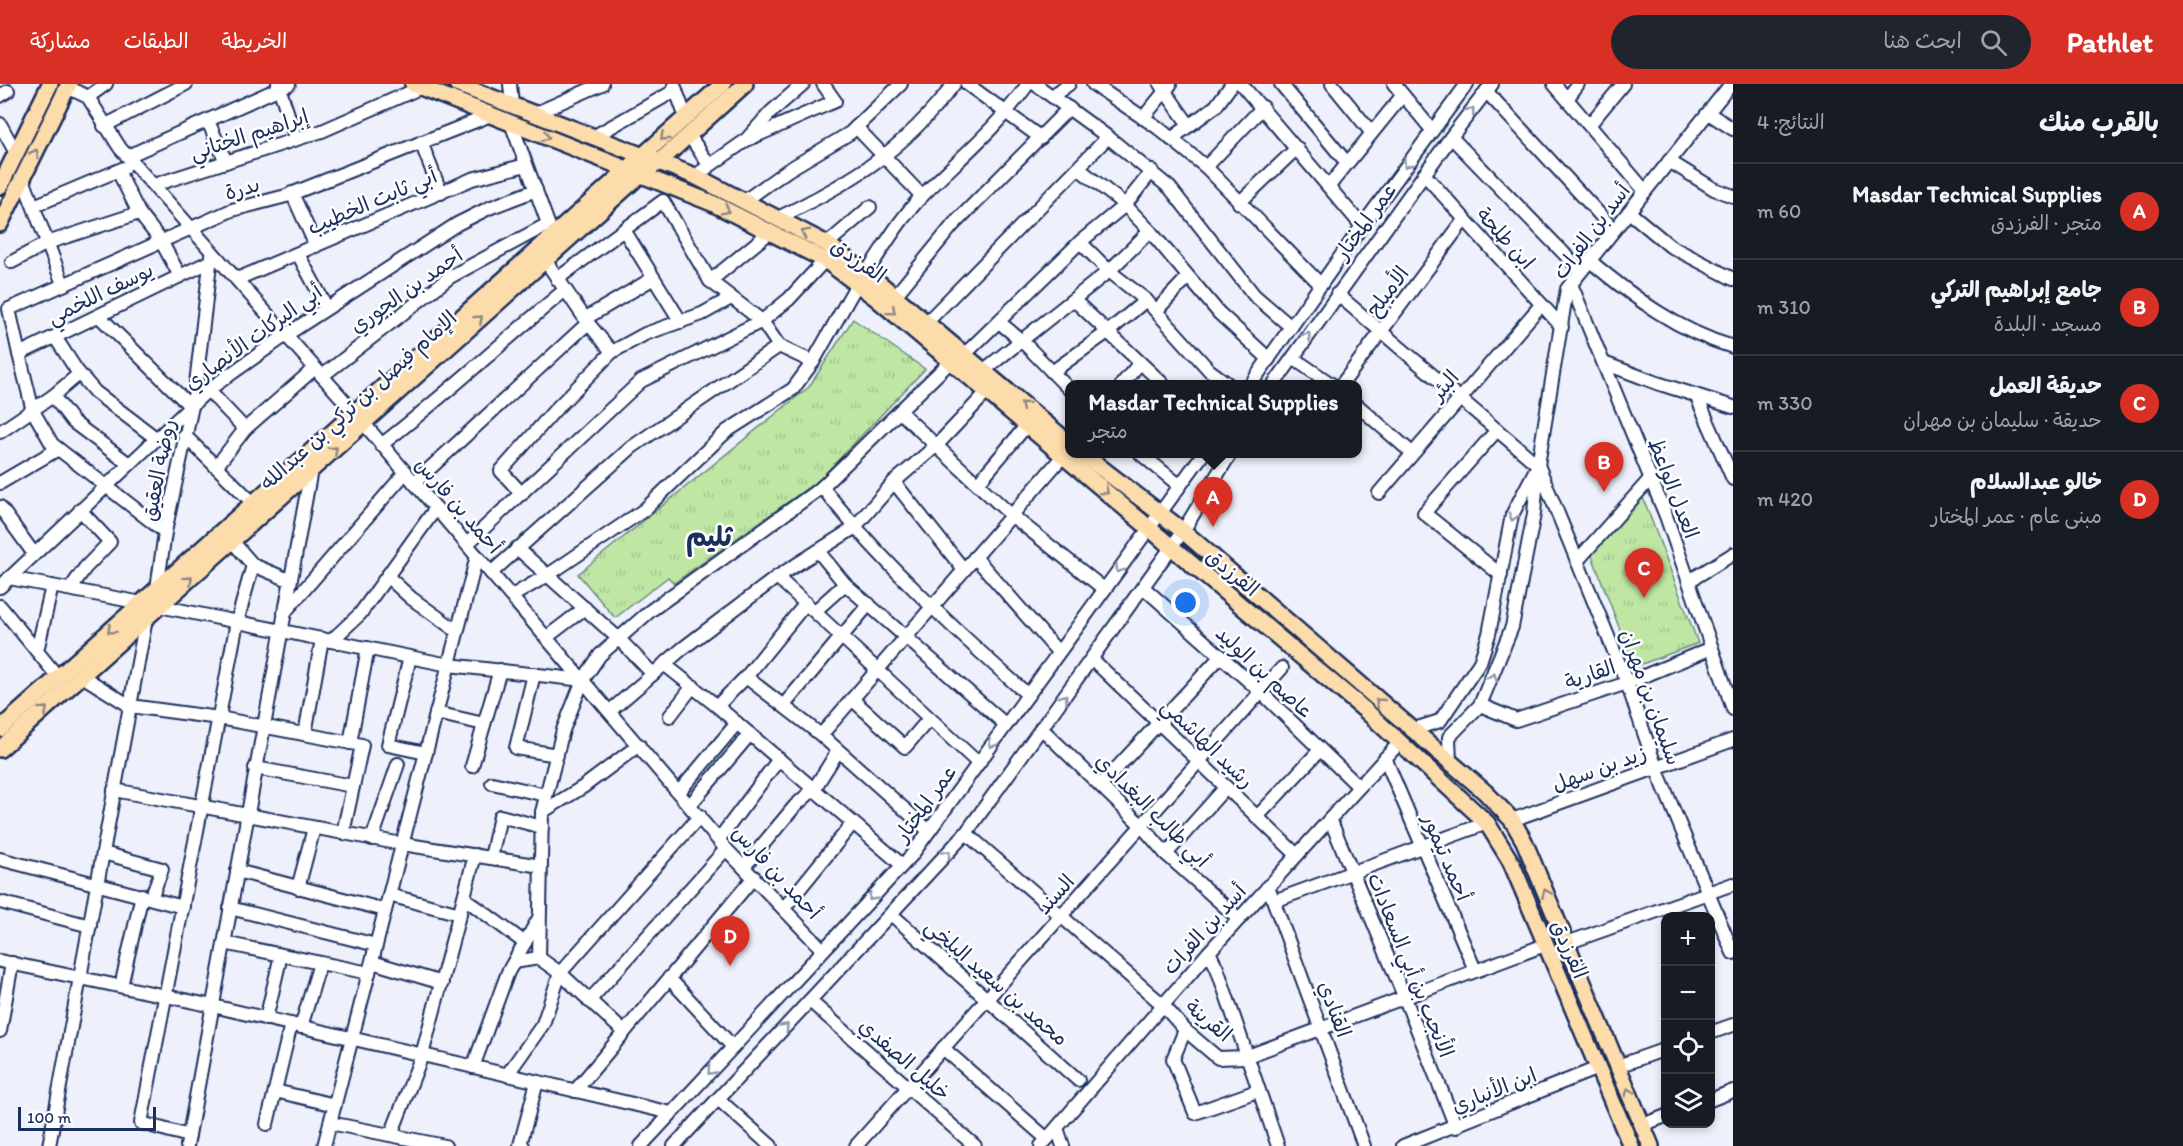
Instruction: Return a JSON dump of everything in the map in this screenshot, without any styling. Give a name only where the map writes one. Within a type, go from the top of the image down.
[{"type":"main road","points":[[0,186],[51,84]]},
{"type":"main road","name":"الفرزدق","points":[[457,84],[694,176],[744,202],[773,226],[825,260],[895,296],[926,323],[987,392],[1027,425],[1065,448]]},
{"type":"main road","name":"الإمام فيصل بن تركي بن عبدالله","points":[[0,729],[253,503],[359,418],[545,260],[634,172],[643,156],[723,84]]},
{"type":"main road","name":"الإمام فيصل بن تركي بن عبدالله","points":[[0,749],[311,470],[359,418],[551,230],[634,172],[659,162],[745,84]]},
{"type":"main road","points":[[0,224],[68,85]]},
{"type":"main road","name":"الفرزدق","points":[[418,86],[712,203],[827,244],[861,278],[958,358],[983,371],[1065,448]]},
{"type":"main road","name":"الفرزدق","points":[[1075,458],[1148,528],[1400,741],[1487,823],[1511,862],[1631,1146]]},
{"type":"main road","name":"الفرزدق","points":[[1090,458],[1183,531],[1485,792],[1512,820],[1567,942],[1651,1146]]},
{"type":"street","points":[[68,85],[88,97],[106,84]]},
{"type":"street","points":[[510,84],[512,105]]},
{"type":"street","points":[[534,114],[602,84]]},
{"type":"street","points":[[745,141],[771,112],[803,84]]},
{"type":"street","points":[[694,176],[745,141],[835,101],[823,84]]},
{"type":"street","points":[[744,202],[856,127],[901,84]]},
{"type":"street","points":[[710,281],[773,226],[839,188],[912,135],[954,84]]},
{"type":"street","points":[[512,596],[548,575],[644,510],[727,431],[793,389],[813,362],[861,278],[922,196],[962,160],[1007,114],[1028,84]]},
{"type":"street","points":[[1035,84],[1152,171],[1188,210],[1254,295],[1291,327]]},
{"type":"street","points":[[1052,96],[1069,84]]},
{"type":"street","points":[[1093,84],[1143,118],[1206,167],[1239,204],[1321,285]]},
{"type":"street","points":[[1171,139],[1216,106],[1233,84]]},
{"type":"street","points":[[1240,84],[1263,107],[1362,226]]},
{"type":"street","points":[[1281,84],[1347,163]]},
{"type":"street","points":[[1333,84],[1371,132]]},
{"type":"street","points":[[1394,84],[1432,130]]},
{"type":"street","name":"عمر المختار","points":[[1254,380],[1362,226],[1467,84]]},
{"type":"street","points":[[1554,84],[1645,191]]},
{"type":"street","points":[[1567,99],[1578,84]]},
{"type":"street","points":[[1590,124],[1623,84]]},
{"type":"street","name":"أسد بن الفرات","points":[[1450,763],[1449,737],[1480,705],[1512,627],[1534,514],[1538,465],[1567,289],[1731,84]]},
{"type":"street","points":[[104,126],[180,85]]},
{"type":"street","points":[[34,206],[118,171],[131,160],[282,85],[296,139]]},
{"type":"street","name":"إبراهيم الختاني","points":[[154,185],[296,139],[372,110],[418,86]]},
{"type":"street","points":[[974,86],[1007,114],[1041,138]]},
{"type":"street","points":[[1143,118],[1165,86],[1189,125]]},
{"type":"street","points":[[593,137],[675,87],[686,118]]},
{"type":"street","points":[[1489,87],[1614,230]]},
{"type":"street","name":"عمر المختار","points":[[1277,380],[1450,136],[1489,87]]},
{"type":"street","points":[[1329,186],[1402,96]]},
{"type":"street","name":"أحمد بن فارس","points":[[88,97],[104,126],[190,227],[211,256],[237,279],[359,418],[722,844],[823,950]]},
{"type":"street","points":[[1206,167],[1263,107]]},
{"type":"street","points":[[895,296],[953,225],[1069,108]]},
{"type":"street","points":[[1708,113],[1733,129]]},
{"type":"street","name":"بدرة","points":[[19,354],[14,341],[9,309],[231,210],[292,193],[491,115]]},
{"type":"street","points":[[208,121],[226,162]]},
{"type":"street","points":[[511,123],[551,230]]},
{"type":"street","points":[[0,124],[16,153]]},
{"type":"street","points":[[856,127],[922,196]]},
{"type":"street","points":[[689,135],[709,165]]},
{"type":"street","points":[[1450,136],[1581,271]]},
{"type":"street","points":[[926,323],[963,288],[1010,234],[1108,137]]},
{"type":"street","points":[[422,142],[441,193]]},
{"type":"street","points":[[1239,204],[1297,148]]},
{"type":"street","points":[[1669,161],[1714,189],[1733,196]]},
{"type":"street","name":"أبي ثابت الخطيب","points":[[237,279],[472,179],[526,165]]},
{"type":"street","points":[[1078,168],[1125,205],[1219,313],[1269,359]]},
{"type":"street","points":[[118,171],[139,213],[160,241],[180,276]]},
{"type":"street","points":[[539,958],[542,812],[563,730],[583,680],[600,655],[650,611],[822,487],[999,322],[1080,242],[1125,205],[1152,171]]},
{"type":"street","name":"ابن طلحة","points":[[1424,174],[1562,327]]},
{"type":"street","points":[[23,179],[63,284]]},
{"type":"street","name":"أبي البركات الأنصاري","points":[[5,582],[208,390],[286,335],[457,225],[489,208],[536,190]]},
{"type":"street","points":[[292,193],[316,246]]},
{"type":"street","points":[[557,279],[663,201],[710,281],[762,321],[779,346],[813,362]]},
{"type":"street","points":[[827,244],[870,207]]},
{"type":"street","points":[[1629,212],[1670,246],[1733,279]]},
{"type":"street","points":[[12,262],[47,243],[139,213]]},
{"type":"street","name":"الأميلح","points":[[1345,380],[1464,220]]},
{"type":"street","name":"أحمد بن الجوري","points":[[216,467],[245,429],[450,277],[551,230]]},
{"type":"street","points":[[624,230],[652,279],[681,322]]},
{"type":"street","points":[[983,371],[1023,342],[1109,271],[1150,231]]},
{"type":"street","points":[[1080,242],[1109,271],[1146,300],[1209,370],[1223,380]]},
{"type":"street","points":[[298,254],[327,308]]},
{"type":"street","name":"يوسف اللخمي","points":[[19,354],[180,276],[211,256]]},
{"type":"street","name":"روضة العقيق","points":[[157,589],[165,532],[196,382],[211,256]]},
{"type":"street","points":[[545,260],[612,352]]},
{"type":"street","points":[[467,544],[641,381],[762,321],[789,299],[825,260]]},
{"type":"street","points":[[1590,261],[1638,302],[1708,340],[1733,347]]},
{"type":"street","points":[[1156,311],[1188,277]]},
{"type":"street","points":[[414,483],[587,320],[652,279]]},
{"type":"street","name":"العدل الواعظ","points":[[1571,284],[1689,581],[1732,706]]},
{"type":"street","points":[[381,445],[439,400],[494,349],[565,290]]},
{"type":"street","name":"سليمان بن مهران","points":[[1336,294],[1382,330],[1538,465],[1627,682],[1656,768],[1733,953]]},
{"type":"street","points":[[522,494],[501,471],[554,411],[612,352],[645,334],[702,314],[731,298]]},
{"type":"street","points":[[1074,300],[1158,380]]},
{"type":"street","points":[[1052,372],[1109,331],[1146,300]]},
{"type":"street","name":"البئر","points":[[1379,493],[1541,304]]},
{"type":"street","points":[[99,316],[190,406]]},
{"type":"street","points":[[999,322],[1023,342],[1065,385]]},
{"type":"street","points":[[55,337],[79,374],[95,392],[157,439]]},
{"type":"street","points":[[491,573],[632,447],[779,346]]},
{"type":"street","points":[[19,354],[33,411],[52,444],[165,532]]},
{"type":"street","points":[[1293,358],[1325,380]]},
{"type":"street","points":[[1604,363],[1733,407]]},
{"type":"street","points":[[1125,380],[1139,364]]},
{"type":"street","points":[[0,432],[33,411],[79,374]]},
{"type":"street","points":[[208,390],[245,429]]},
{"type":"street","points":[[610,711],[664,664],[777,577],[854,528],[894,482],[937,445],[987,392]]},
{"type":"street","points":[[1696,395],[1733,479]]},
{"type":"street","points":[[53,396],[73,422],[129,464]]},
{"type":"street","points":[[1362,409],[1412,453]]},
{"type":"street","points":[[900,412],[1011,515],[1104,589]]},
{"type":"street","points":[[978,483],[1027,425]]},
{"type":"street","points":[[1497,430],[1424,513],[1500,575]]},
{"type":"street","points":[[184,435],[253,503]]},
{"type":"street","points":[[0,483],[58,449]]},
{"type":"street","points":[[820,735],[1065,450]]},
{"type":"street","points":[[1148,458],[1180,486]]},
{"type":"street","name":"عمر المختار","points":[[641,1146],[902,866],[1200,458]]},
{"type":"street","points":[[674,1146],[966,833],[1183,531],[1227,458]]},
{"type":"street","name":"أسد بن الفرات","points":[[1411,730],[1440,722],[1480,662],[1512,515],[1538,465]]},
{"type":"street","points":[[253,565],[237,622],[141,1123],[188,1141],[311,470]]},
{"type":"street","points":[[283,614],[405,473]]},
{"type":"street","points":[[1578,560],[1650,479]]},
{"type":"street","points":[[894,482],[964,570]]},
{"type":"street","points":[[822,487],[854,528],[931,608],[1028,695]]},
{"type":"street","points":[[0,507],[34,554]]},
{"type":"street","points":[[305,734],[327,640],[360,614],[436,508]]},
{"type":"street","points":[[70,589],[85,568],[110,542],[80,510]]},
{"type":"street","points":[[232,541],[253,565],[290,580]]},
{"type":"street","points":[[517,548],[619,639],[653,674]]},
{"type":"street","points":[[818,551],[845,584],[1006,725]]},
{"type":"street","points":[[1689,581],[1733,554]]},
{"type":"street","points":[[324,1146],[477,556]]},
{"type":"street","points":[[975,557],[1058,652]]},
{"type":"street","points":[[387,576],[411,598],[457,632]]},
{"type":"street","points":[[777,577],[978,763]]},
{"type":"street","points":[[5,582],[52,586],[142,603]]},
{"type":"street","points":[[717,706],[811,607],[845,584]]},
{"type":"street","points":[[36,651],[52,586]]},
{"type":"street","name":"عاصم بن الوليد","points":[[1143,587],[1261,692],[1319,751],[1359,787]]},
{"type":"street","points":[[784,705],[869,604]]},
{"type":"street","points":[[0,606],[58,677]]},
{"type":"street","points":[[159,606],[449,665],[583,680]]},
{"type":"street","points":[[547,637],[585,608]]},
{"type":"street","points":[[50,1146],[146,619]]},
{"type":"street","points":[[350,743],[368,648]]},
{"type":"street","name":"القارية","points":[[1480,705],[1516,720],[1627,682],[1712,648]]},
{"type":"street","points":[[1101,785],[1221,656]]},
{"type":"street","points":[[410,657],[388,745],[426,753]]},
{"type":"street","name":"رشيد الهاشمي","points":[[1092,659],[1297,855]]},
{"type":"street","points":[[664,664],[750,734],[902,866]]},
{"type":"street","name":"السند","points":[[865,1143],[908,1087],[1282,668]]},
{"type":"street","points":[[472,766],[500,670]]},
{"type":"street","points":[[534,674],[516,748],[557,755]]},
{"type":"street","points":[[82,676],[130,706],[219,718],[362,745],[343,833]]},
{"type":"street","points":[[746,677],[820,735],[929,831]]},
{"type":"street","points":[[670,716],[693,686]]},
{"type":"street","points":[[852,699],[905,747],[929,719]]},
{"type":"street","points":[[436,713],[484,724]]},
{"type":"street","points":[[679,792],[737,723]]},
{"type":"street","name":"أبي طالب البغدادي","points":[[1041,729],[1101,785],[1166,854],[1239,919]]},
{"type":"street","points":[[690,805],[750,734]]},
{"type":"street","name":"زيد بن سهل","points":[[1512,820],[1733,740]]},
{"type":"street","name":"أسد بن الفرات","points":[[1044,1142],[1209,952],[1400,741]]},
{"type":"street","points":[[542,812],[639,746]]},
{"type":"street","points":[[744,867],[795,806],[814,789],[838,751]]},
{"type":"street","points":[[1257,817],[1319,751]]},
{"type":"street","name":"أحمد تيمور","points":[[1384,758],[1475,970]]},
{"type":"street","points":[[589,1001],[722,844],[779,759]]},
{"type":"street","points":[[372,838],[398,764]]},
{"type":"street","points":[[255,768],[353,786]]},
{"type":"street","points":[[492,783],[546,795]]},
{"type":"street","points":[[1166,854],[1226,788]]},
{"type":"street","points":[[114,790],[402,844],[541,866]]},
{"type":"street","points":[[491,858],[500,816],[542,827]]},
{"type":"street","points":[[507,1075],[543,1024],[560,973],[700,816]]},
{"type":"street","name":"الأنجب بن أبي السعادات","points":[[1330,819],[1456,1127]]},
{"type":"street","points":[[784,908],[853,823]]},
{"type":"street","points":[[1274,901],[1487,823]]},
{"type":"street","points":[[298,888],[314,828]]},
{"type":"street","name":"القرينة","points":[[966,833],[1162,1005],[1185,1030],[1218,1058],[1245,1057],[1545,945]]},
{"type":"street","points":[[103,853],[162,869],[147,896],[121,986]]},
{"type":"street","points":[[391,1135],[422,1055],[476,855]]},
{"type":"street","points":[[0,859],[98,882],[183,907]]},
{"type":"street","points":[[237,871],[385,910]]},
{"type":"street","points":[[575,1091],[754,877]]},
{"type":"street","points":[[1567,942],[1733,884]]},
{"type":"street","name":"القنادي","points":[[1268,886],[1364,1146]]},
{"type":"street","points":[[389,894],[460,914]]},
{"type":"street","points":[[464,898],[525,943]]},
{"type":"street","points":[[0,902],[90,926]]},
{"type":"street","points":[[230,908],[376,945]]},
{"type":"street","name":"محمد بن سعيد البلخي","points":[[891,914],[1078,1080]]},
{"type":"street","points":[[473,1067],[491,1015],[514,962],[540,917]]},
{"type":"street","points":[[224,943],[320,963],[370,968],[442,983]]},
{"type":"street","points":[[1209,952],[1217,968],[1245,1057],[1278,1146]]},
{"type":"street","points":[[266,1019],[281,955]]},
{"type":"street","points":[[514,962],[539,958],[560,973],[624,1032]]},
{"type":"street","points":[[0,1031],[6,962],[213,1006],[671,1113]]},
{"type":"street","points":[[267,1124],[296,1026],[320,963]]},
{"type":"street","points":[[669,978],[733,1047]]},
{"type":"street","name":"خليل الصفدي","points":[[810,1001],[975,1146]]},
{"type":"street","points":[[1715,1032],[1733,1025]]},
{"type":"street","points":[[1185,1030],[1173,1059],[1195,1113],[1257,1091]]},
{"type":"street","points":[[943,1048],[1044,1142]]},
{"type":"street","points":[[1618,1066],[1661,1051]]},
{"type":"street","name":"ابن الأنباري","points":[[1403,1146],[1456,1127],[1598,1068]]},
{"type":"street","points":[[524,1146],[520,1145],[537,1082]]},
{"type":"street","points":[[275,1091],[335,1105]]},
{"type":"street","points":[[1715,1098],[1733,1091]]},
{"type":"street","points":[[718,1099],[771,1146]]},
{"type":"street","points":[[1642,1125],[1661,1118]]},
{"type":"street","points":[[330,1123],[445,1146]]},
{"type":"street","points":[[1057,1128],[1063,1146]]},
{"type":"green space","points":[[853,319],[925,369],[820,479],[674,583],[668,577],[615,618],[578,574],[809,387]]},
{"type":"green space","points":[[1642,495],[1698,643],[1634,667],[1591,553]]},
{"type":"place","name":"جامع إبراهيم التركي","points":[[1604,492]]},
{"type":"place","name":"Masdar Technical Supplies","points":[[1213,527]]},
{"type":"place","name":"حديقة العمل","points":[[1644,598]]},
{"type":"place","name":"خالو عبدالسلام","points":[[730,966]]},
{"type":"district","name":"ثليم","points":[[709,536]]}]
